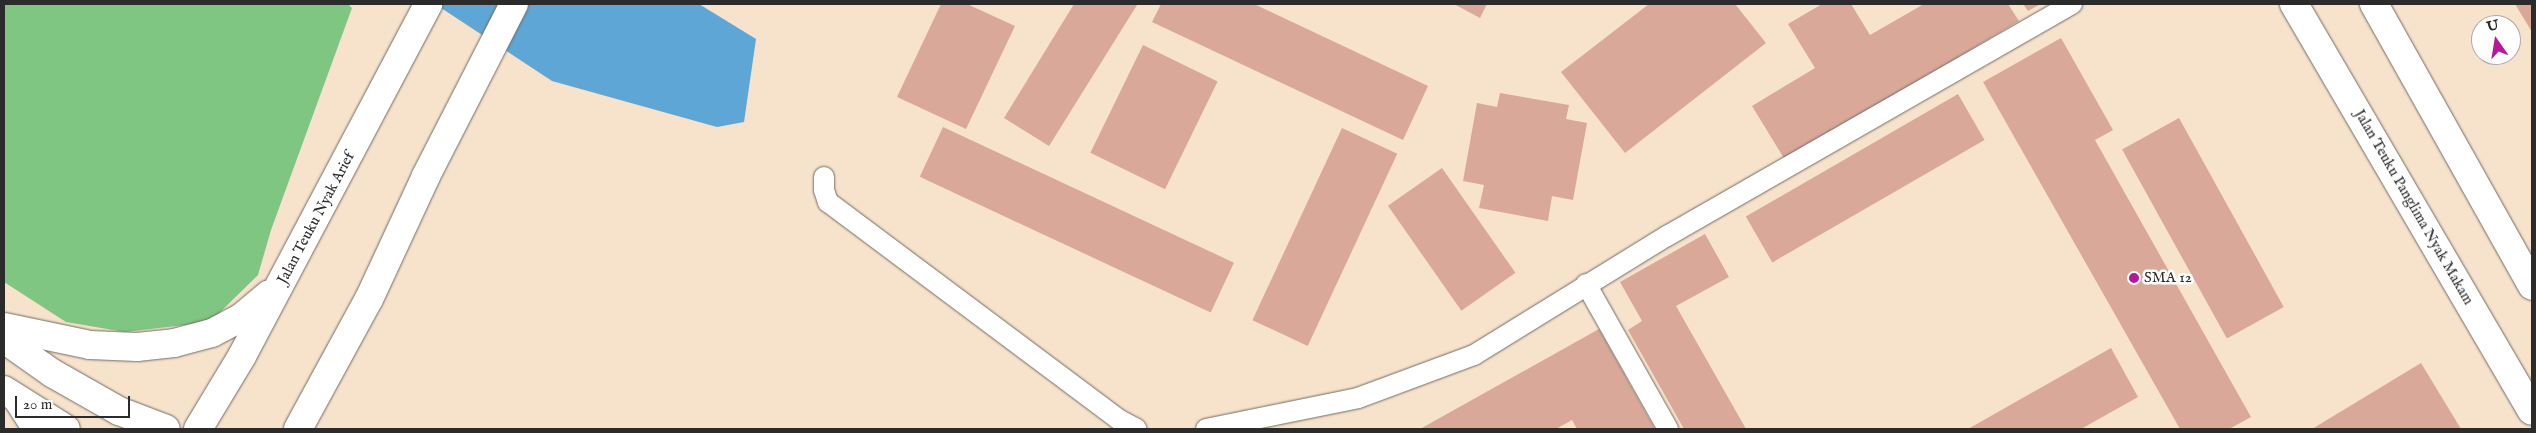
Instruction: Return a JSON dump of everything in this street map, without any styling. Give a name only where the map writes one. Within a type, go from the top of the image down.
[{"type":"main road","name":"Jalan Teuku Nyak Arief","points":[[198,429],[281,284],[406,50],[428,4]]},
{"type":"main road","points":[[298,429],[369,299],[470,88],[514,4]]},
{"type":"main road","name":"Jalan Teuku Panglima Nyak Makam","points":[[2294,4],[2532,411]]},
{"type":"main road","points":[[2374,4],[2532,286]]},
{"type":"main road","points":[[4,327],[90,345],[137,347],[174,343],[212,333],[242,317],[281,284]]},
{"type":"main road","points":[[4,339],[52,374],[111,406],[166,429]]},
{"type":"main road","points":[[11,395],[37,429]]},
{"type":"main road","points":[[11,395],[66,429]]},
{"type":"lane","points":[[1206,429],[1358,398],[1427,374],[1474,354],[1586,284],[2072,4]]},
{"type":"lane","points":[[824,177],[824,190],[828,202],[1118,419],[1137,429]]},
{"type":"lane","points":[[1586,284],[1668,429]]},
{"type":"green space","points":[[4,4],[348,4],[352,8],[271,230],[258,275],[210,322],[125,332],[66,322],[4,282]]},
{"type":"water","points":[[435,4],[699,4],[756,39],[744,122],[717,127],[552,81]]},
{"type":"building","points":[[941,4],[967,4],[1015,26],[966,129],[897,97]]},
{"type":"building","points":[[1074,4],[1137,5],[1049,146],[1004,118]]},
{"type":"building","points":[[1161,4],[1254,4],[1428,86],[1403,140],[1152,22]]},
{"type":"building","points":[[1454,4],[1487,4],[1480,18]]},
{"type":"building","points":[[1649,4],[1735,4],[1766,43],[1625,153],[1561,72]]},
{"type":"building","points":[[1822,4],[1851,4],[1870,35],[1924,4],[2008,4],[2019,21],[1785,160],[1752,106],[1815,68],[1788,24]]},
{"type":"building","points":[[2023,4],[2041,4],[2028,11]]},
{"type":"building","points":[[2515,4],[2532,4],[2532,32]]},
{"type":"building","name":"SMA 12","points":[[2061,38],[2113,130],[2095,140],[2251,417],[2229,429],[2180,429],[1983,82]]},
{"type":"building","points":[[1143,45],[1218,81],[1165,189],[1090,153]]},
{"type":"building","points":[[1500,93],[1569,105],[1566,119],[1587,123],[1573,200],[1552,196],[1548,221],[1479,208],[1484,185],[1463,181],[1477,103],[1497,107]]},
{"type":"building","points":[[1958,94],[1984,140],[1772,262],[1746,216]]},
{"type":"building","points":[[2179,118],[2284,307],[2227,338],[2122,150]]},
{"type":"building","points":[[943,127],[1234,263],[1211,313],[920,177]]},
{"type":"building","points":[[1342,128],[1397,154],[1308,346],[1252,320]]},
{"type":"building","points":[[1442,168],[1515,273],[1461,311],[1388,206]]},
{"type":"building","points":[[1705,234],[1729,277],[1676,306],[1746,429],[1684,429],[1628,330],[1642,321],[1620,282]]},
{"type":"building","points":[[1599,329],[1655,429],[1577,429],[1572,420],[1556,429],[1420,429]]},
{"type":"building","points":[[2111,348],[2138,397],[2081,429],[1968,429]]},
{"type":"building","points":[[2421,363],[2461,429],[2312,429]]},
{"type":"place","name":"SMA 12","points":[[2134,278]]}]
